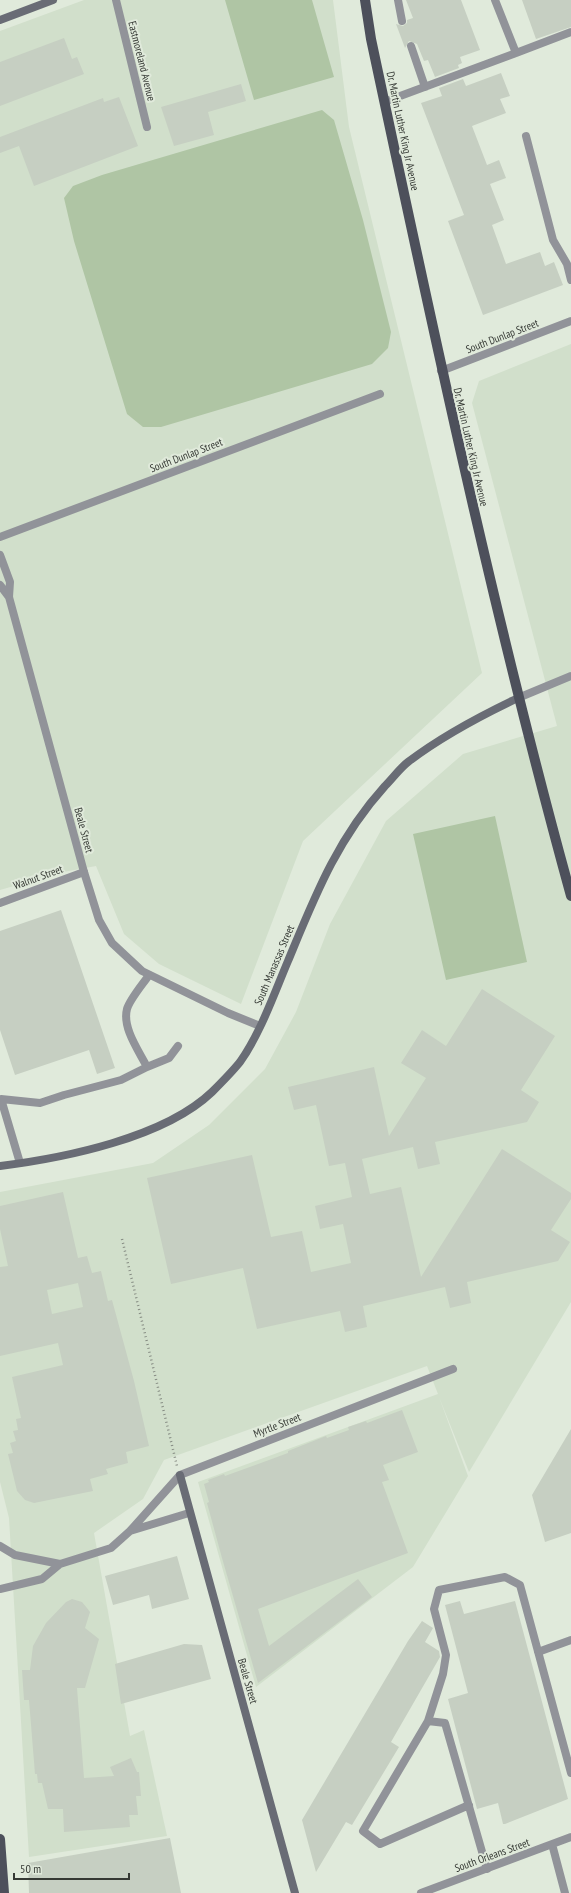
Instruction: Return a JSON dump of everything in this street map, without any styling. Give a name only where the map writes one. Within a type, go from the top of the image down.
[{"type":"main road","name":"Dr. Martin Luther King Jr Avenue","points":[[364,0],[441,371],[518,698],[571,896]]},
{"type":"main road","points":[[0,1839],[4,1893]]},
{"type":"street","points":[[0,20],[53,0]]},
{"type":"street","name":"Eastmoreland Avenue","points":[[116,0],[148,127]]},
{"type":"street","points":[[398,0],[402,21]]},
{"type":"street","points":[[495,0],[516,53]]},
{"type":"street","points":[[384,102],[571,32]]},
{"type":"street","points":[[411,46],[425,87]]},
{"type":"street","points":[[526,136],[553,240],[567,264],[571,280]]},
{"type":"street","name":"South Dunlap Street","points":[[441,371],[571,321]]},
{"type":"street","name":"South Dunlap Street","points":[[0,537],[380,394]]},
{"type":"street","name":"Beale Street","points":[[0,556],[10,582],[9,597],[84,872],[99,920],[112,943],[142,971],[228,1013],[260,1026]]},
{"type":"street","points":[[0,585],[9,597]]},
{"type":"street","points":[[518,698],[571,676]]},
{"type":"street","name":"South Manassas Street","points":[[0,1166],[95,1147],[148,1130],[182,1115],[211,1093],[240,1062],[260,1026],[327,870],[351,828],[378,794],[407,763],[437,742],[492,710],[518,698]]},
{"type":"street","name":"Walnut Street","points":[[0,903],[84,872]]},
{"type":"street","points":[[147,1067],[129,1030],[126,1019],[127,1008],[149,975]]},
{"type":"street","points":[[20,1163],[0,1099],[40,1103],[120,1080],[169,1058],[178,1046]]},
{"type":"street","name":"Myrtle Street","points":[[0,1589],[42,1579],[60,1564],[112,1548],[130,1531],[180,1475],[452,1369]]},
{"type":"street","name":"Beale Street","points":[[180,1475],[189,1513],[295,1893]]},
{"type":"street","name":"Myrtle Street","points":[[130,1531],[189,1513]]},
{"type":"street","name":"Myrtle Street","points":[[0,1546],[15,1555],[60,1564]]},
{"type":"street","points":[[469,1805],[380,1844],[363,1831],[428,1722],[443,1674],[446,1655],[434,1609],[439,1590],[505,1577],[520,1585],[571,1773]]},
{"type":"street","points":[[538,1652],[571,1640]]},
{"type":"street","points":[[428,1722],[445,1723],[487,1869]]},
{"type":"street","name":"South Orleans Street","points":[[421,1893],[571,1837]]},
{"type":"street","points":[[552,1844],[565,1893]]},
{"type":"path","points":[[122,1239],[180,1475]]},
{"type":"shaded area","points":[[84,0],[333,0],[349,127],[482,673],[303,841],[241,1004],[159,964],[124,934],[96,866],[63,872],[0,890],[0,31]]},
{"type":"shaded area","points":[[571,344],[571,1302],[469,1472],[439,1397],[468,1476],[413,1567],[256,1687],[198,1482],[438,1394],[427,1366],[164,1460],[143,1499],[94,1533],[130,1736],[144,1730],[167,1836],[29,1857],[9,1518],[0,1482],[0,1192],[153,1163],[209,1125],[265,1069],[296,1012],[330,924],[386,821],[463,754],[557,726],[472,403],[479,381]]},
{"type":"green space","points":[[225,0],[312,0],[334,77],[254,100]]},
{"type":"green space","points":[[322,110],[334,120],[363,220],[391,332],[388,348],[372,364],[161,427],[143,427],[127,414],[74,241],[64,198],[73,186],[102,175]]},
{"type":"green space","points":[[495,816],[527,962],[446,980],[413,834]]},
{"type":"building","points":[[406,0],[461,0],[480,50],[460,57],[462,63],[458,65],[459,68],[435,77],[428,60],[424,61],[417,44],[409,41],[405,48],[396,24],[403,26],[407,23],[407,20],[413,18]]},
{"type":"building","points":[[522,0],[571,0],[571,27],[536,39]]},
{"type":"building","points":[[64,38],[72,59],[77,57],[84,74],[0,106],[0,62]]},
{"type":"building","points":[[501,73],[510,96],[500,99],[506,113],[472,126],[487,165],[499,160],[506,178],[490,184],[504,220],[492,225],[506,264],[540,252],[545,266],[554,262],[563,285],[483,315],[448,221],[464,215],[421,103],[442,96],[439,88],[463,79],[466,86]]},
{"type":"building","points":[[241,84],[246,101],[208,112],[214,135],[174,146],[161,107]]},
{"type":"building","points":[[119,97],[138,146],[34,186],[19,146],[0,153],[0,137],[103,98],[104,102]]},
{"type":"building","points":[[61,910],[115,1068],[97,1074],[89,1050],[15,1075],[0,1030],[0,931]]},
{"type":"building","points":[[482,989],[555,1036],[521,1090],[539,1102],[527,1122],[435,1142],[440,1164],[418,1169],[413,1147],[362,1159],[370,1194],[401,1187],[421,1277],[502,1149],[571,1193],[571,1199],[551,1230],[570,1242],[558,1261],[467,1282],[471,1303],[450,1308],[445,1287],[363,1306],[367,1327],[345,1332],[340,1311],[257,1329],[243,1268],[171,1284],[147,1178],[252,1155],[271,1237],[302,1231],[311,1272],[351,1263],[343,1224],[320,1229],[315,1206],[352,1197],[345,1163],[329,1166],[316,1105],[294,1110],[288,1087],[374,1067],[389,1136],[426,1078],[401,1063],[422,1030],[446,1046]]},
{"type":"building","points":[[63,1192],[78,1258],[87,1256],[92,1273],[101,1271],[108,1301],[112,1300],[134,1381],[149,1446],[126,1452],[128,1463],[106,1469],[108,1474],[90,1479],[93,1491],[34,1503],[25,1500],[17,1491],[8,1454],[13,1453],[10,1443],[16,1441],[13,1431],[18,1430],[16,1419],[21,1418],[12,1377],[63,1365],[58,1343],[0,1356],[0,1267],[8,1266],[0,1229],[0,1206]],"holes":[[[78,1283],[83,1307],[52,1314],[47,1290]]]},
{"type":"building","points":[[402,1410],[418,1452],[383,1465],[389,1480],[382,1482],[408,1553],[258,1609],[269,1646],[358,1579],[372,1597],[258,1683],[207,1503],[209,1502],[204,1484],[209,1482],[208,1480],[224,1474],[225,1476],[288,1453],[288,1451],[326,1436],[327,1438],[349,1430],[348,1427],[366,1421],[367,1423]]},
{"type":"building","points":[[571,1429],[571,1533],[545,1542],[532,1495]]},
{"type":"building","points":[[177,1556],[189,1599],[152,1609],[149,1595],[113,1605],[105,1576]]},
{"type":"building","points":[[72,1599],[82,1602],[90,1612],[85,1628],[99,1639],[85,1688],[77,1688],[84,1778],[114,1776],[110,1767],[131,1758],[137,1772],[139,1772],[141,1796],[136,1796],[138,1815],[129,1815],[130,1827],[64,1832],[63,1809],[48,1809],[42,1783],[38,1783],[37,1774],[35,1774],[29,1700],[24,1700],[22,1670],[30,1670],[33,1646],[46,1623],[66,1602]]},
{"type":"building","points":[[460,1601],[464,1614],[515,1601],[568,1799],[505,1824],[503,1824],[498,1803],[477,1809],[448,1699],[468,1693],[445,1605]]},
{"type":"building","points":[[422,1621],[433,1628],[425,1642],[439,1651],[440,1657],[391,1742],[399,1747],[352,1825],[346,1822],[316,1872],[302,1820],[408,1641]]},
{"type":"building","points":[[184,1644],[202,1645],[211,1679],[121,1704],[115,1664]]},
{"type":"building","points":[[170,1838],[181,1893],[29,1893],[28,1863]]}]
